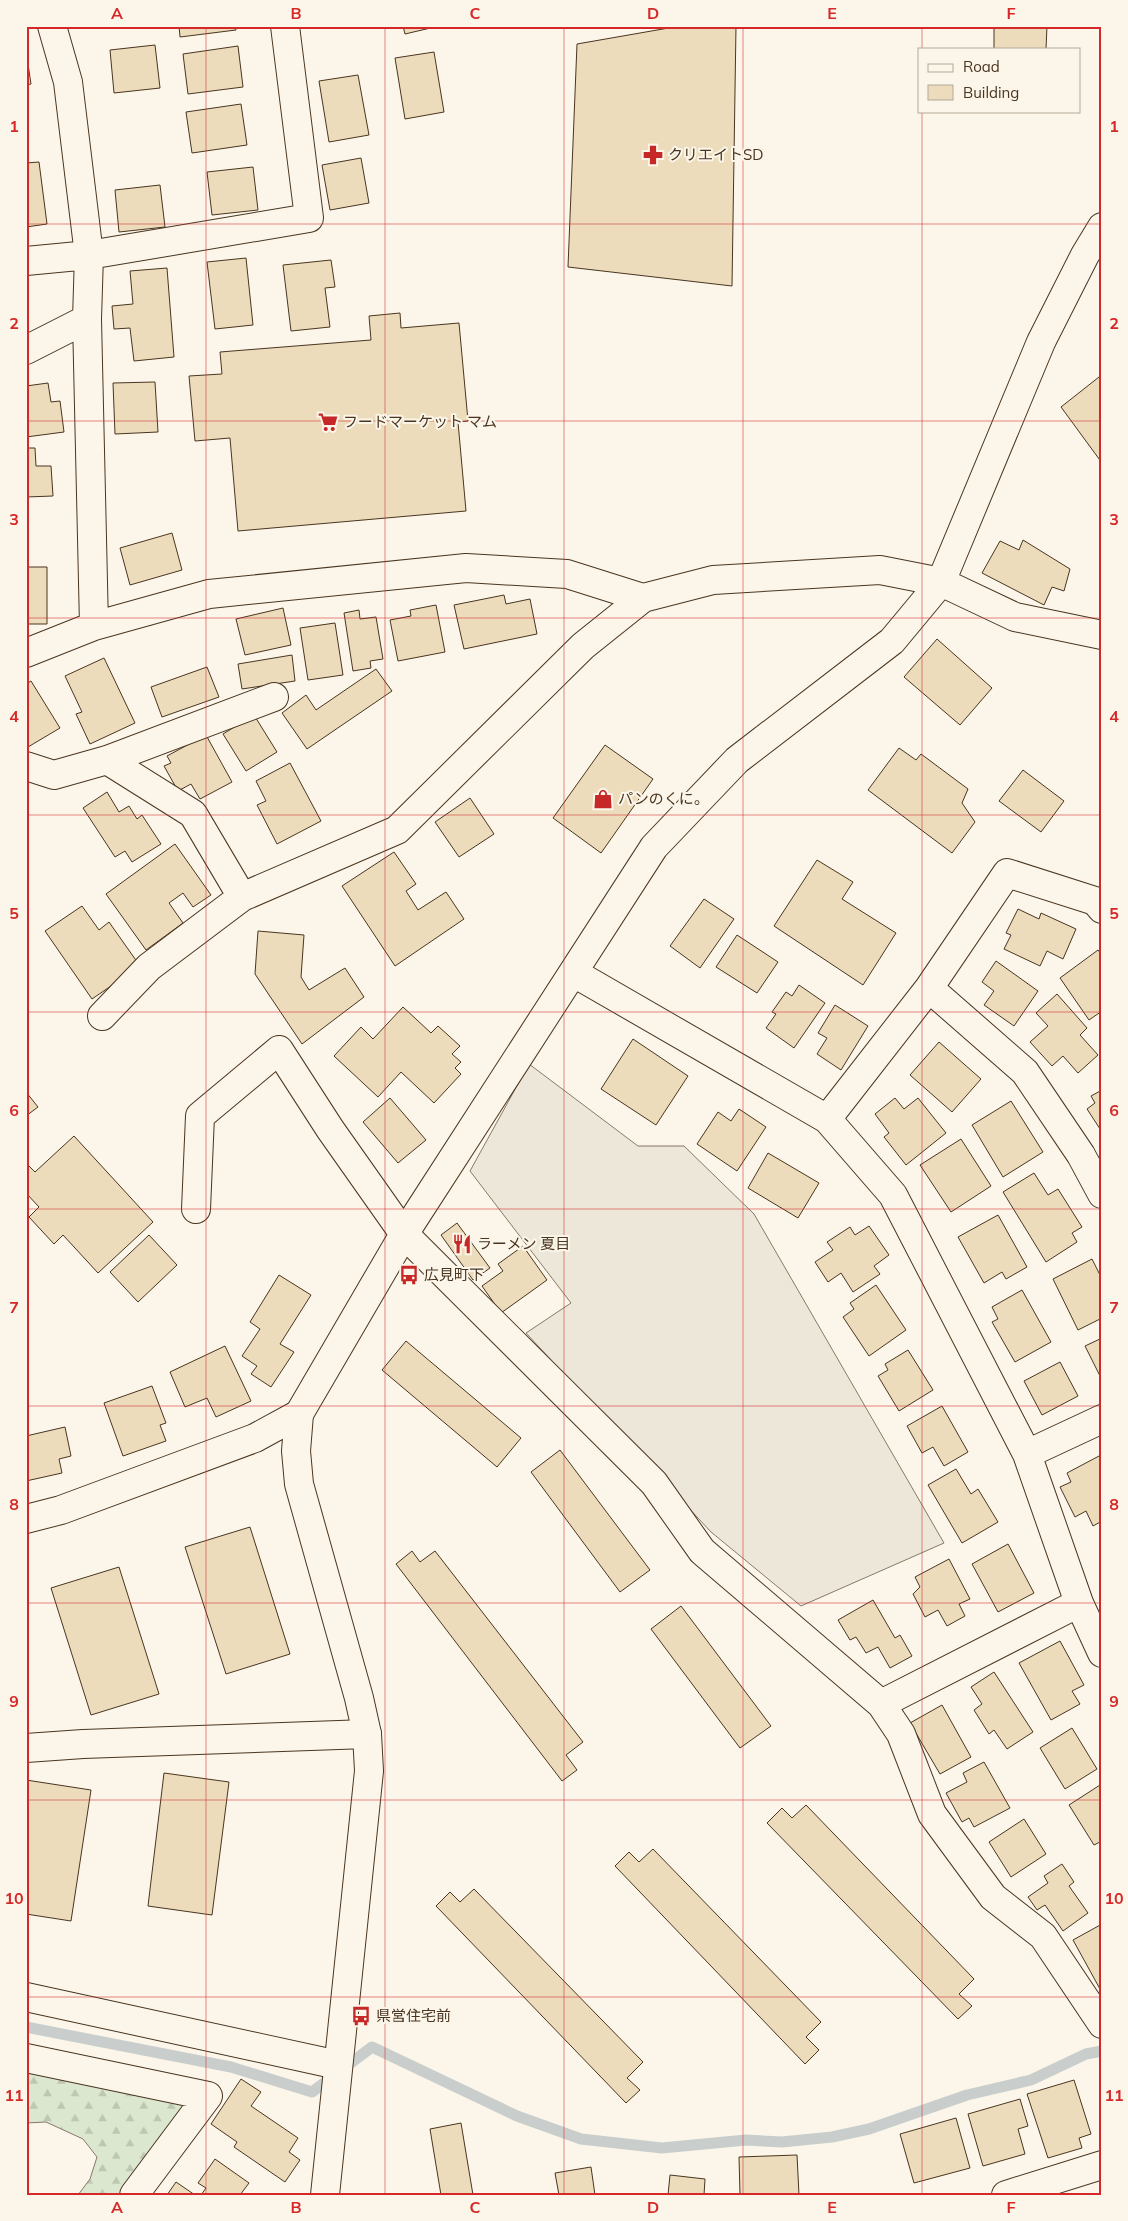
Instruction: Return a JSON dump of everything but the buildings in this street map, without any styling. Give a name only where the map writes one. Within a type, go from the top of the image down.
[{"type":"street","points":[[52,26],[68,82],[89,255],[87,319],[94,626]]},
{"type":"street","points":[[26,260],[89,255],[309,218],[285,26]]},
{"type":"street","points":[[325,2195],[369,1771],[367,1734],[359,1698],[299,1484],[296,1451],[298,1414],[404,1234],[654,847],[737,760],[892,641],[940,582],[1041,342],[1084,255],[1102,227]]},
{"type":"street","points":[[26,350],[87,319]]},
{"type":"street","points":[[26,653],[94,626],[209,594],[466,568],[567,574],[643,598]]},
{"type":"street","points":[[102,1016],[149,967],[242,896],[397,830],[583,646],[643,598],[713,580],[880,570],[940,582],[1015,617],[1102,634]]},
{"type":"street","points":[[26,766],[54,775],[107,760],[274,697]]},
{"type":"street","points":[[107,760],[193,814],[242,896]]},
{"type":"street","points":[[827,1120],[929,988],[1007,873],[1095,901],[1102,909]]},
{"type":"street","points":[[574,973],[827,1120],[893,1195],[1027,1454],[1079,1603],[1102,1653]]},
{"type":"street","points":[[929,988],[1025,1072],[1081,1155],[1102,1194]]},
{"type":"street","points":[[196,1209],[200,1116],[279,1050],[330,1129],[404,1234],[654,1483],[702,1551],[881,1704],[901,1734],[932,1814],[993,1897],[1043,1936],[1102,2023]]},
{"type":"street","points":[[26,1519],[61,1510],[256,1438],[298,1414]]},
{"type":"street","points":[[1027,1454],[1102,1419]]},
{"type":"street","points":[[881,1704],[1079,1603]]},
{"type":"street","points":[[26,1748],[83,1744],[367,1734]]},
{"type":"street","points":[[26,1997],[338,2065]]},
{"type":"street","points":[[26,2058],[208,2096],[134,2195]]},
{"type":"street","points":[[1006,2195],[1102,2165]]},
{"type":"green space","points":[[26,2068],[190,2099],[122,2195],[78,2195],[90,2179],[97,2157],[83,2139],[46,2122],[26,2123]]},
{"type":"shaded area","points":[[529,1064],[638,1146],[684,1146],[754,1214],[944,1543],[801,1606],[711,1532],[526,1333],[571,1303],[470,1171]]},
{"type":"waterway","points":[[26,2027],[231,2067],[312,2092],[372,2047],[517,2116],[581,2139],[662,2148],[746,2140],[782,2142],[832,2137],[869,2129],[967,2095],[1031,2080],[1086,2054],[1102,2051]]},
{"type":"place","name":"クリエイトSD","points":[[653,155]]},
{"type":"place","name":"フードマーケット マム","points":[[328,422]]},
{"type":"place","name":"パンのくに。","points":[[603,799]]},
{"type":"place","name":"ラーメン 夏目","points":[[462,1244]]},
{"type":"place","name":"広見町下","points":[[409,1275]]},
{"type":"place","name":"県営住宅前","points":[[361,2016]]}]
